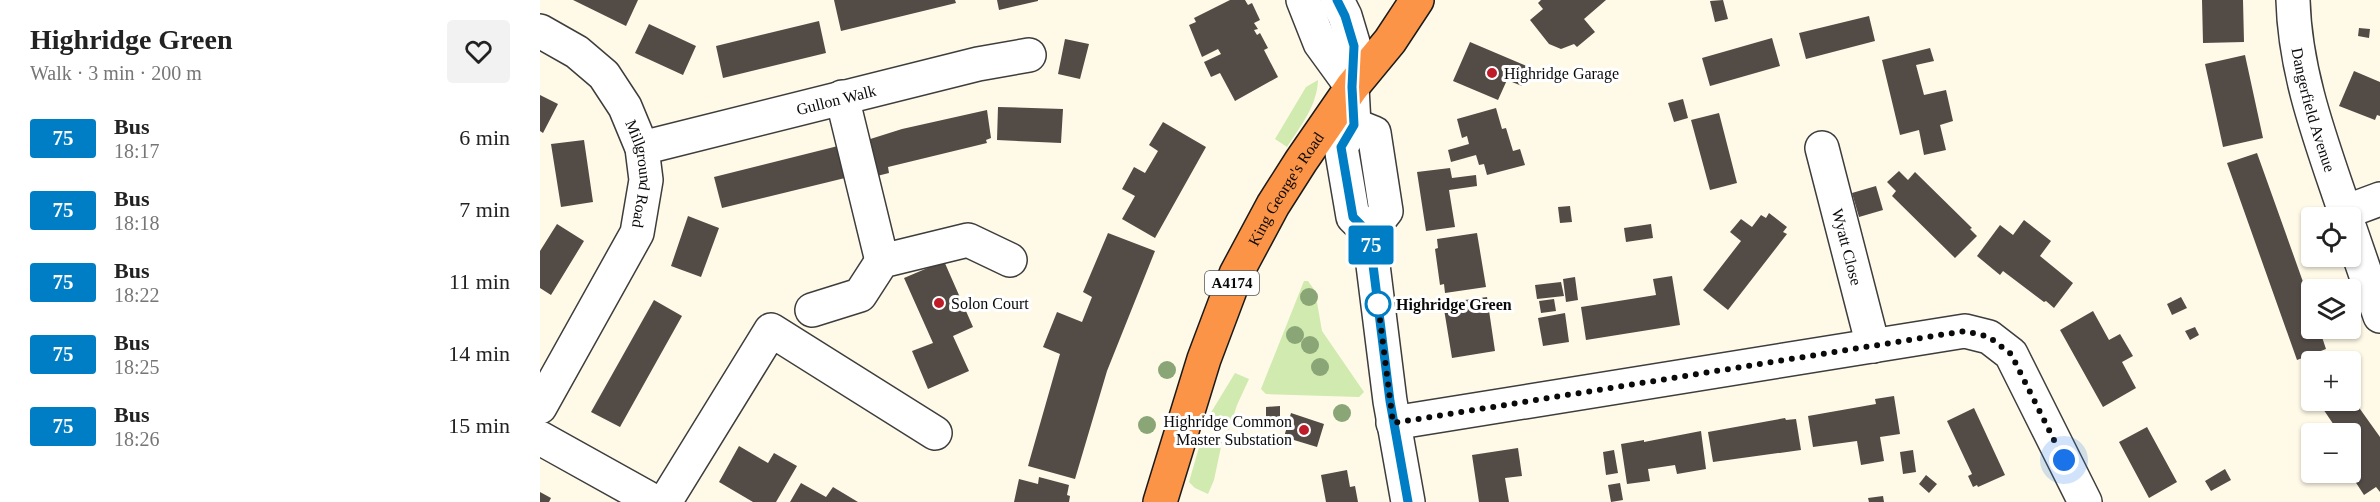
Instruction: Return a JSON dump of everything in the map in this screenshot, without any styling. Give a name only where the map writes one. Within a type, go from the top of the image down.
[{"type":"highway","name":"A4174","points":[[1352,87],[1390,41],[1417,0]]},
{"type":"highway","name":"King George's Road","points":[[1160,502],[1204,359],[1236,274],[1273,205],[1352,87]]},
{"type":"street","points":[[1303,0],[1320,43],[1352,87]]},
{"type":"street","points":[[1337,0],[1345,16],[1354,46],[1352,87],[1354,125],[1374,133],[1386,211],[1369,233],[1393,423],[1408,502]]},
{"type":"street","name":"Dangerfield Avenue","points":[[2293,0],[2294,27],[2304,86],[2343,207]]},
{"type":"street","name":"Millground Road","points":[[540,31],[578,52],[604,75],[626,107],[642,148],[646,180],[637,233],[540,407]]},
{"type":"street","name":"Gullon Walk","points":[[642,148],[978,64],[1029,55]]},
{"type":"street","points":[[842,97],[882,261]]},
{"type":"street","name":"Wyatt Close","points":[[1822,148],[1874,346]]},
{"type":"street","points":[[2361,211],[2380,199]]},
{"type":"street","points":[[812,309],[860,296],[882,261],[968,240],[1010,261]]},
{"type":"street","name":"Dangerfield Avenue","points":[[2361,261],[2380,316]]},
{"type":"street","points":[[664,502],[771,330],[934,433]]},
{"type":"street","points":[[1393,423],[1965,331],[1989,337],[2011,354],[2085,502]]},
{"type":"street","points":[[540,438],[655,502]]},
{"type":"green space","points":[[1318,80],[1311,107],[1287,147],[1275,139],[1306,87]]},
{"type":"green space","points":[[1304,281],[1308,281],[1315,291],[1322,331],[1364,392],[1359,397],[1266,394],[1261,389]]},
{"type":"green space","points":[[1235,373],[1249,379],[1229,430],[1207,424],[1207,419]]},
{"type":"green space","points":[[1202,437],[1222,442],[1214,480],[1208,494],[1195,488],[1189,482]]},
{"type":"building","points":[[573,0],[638,0],[626,26]]},
{"type":"building","points":[[834,0],[955,0],[956,3],[841,31]]},
{"type":"building","points":[[997,0],[1038,0],[1038,1],[999,10]]},
{"type":"building","points":[[1230,0],[1245,0],[1248,5],[1252,3],[1260,20],[1254,23],[1258,29],[1254,30],[1257,35],[1260,33],[1268,48],[1264,50],[1278,77],[1235,101],[1220,73],[1211,77],[1204,62],[1221,54],[1218,49],[1202,57],[1189,25],[1196,22],[1194,18]]},
{"type":"building","points":[[1541,0],[1606,0],[1584,19],[1595,32],[1577,47],[1574,44],[1561,49],[1549,44],[1530,20],[1543,9],[1538,3]]},
{"type":"building","points":[[1723,0],[1728,19],[1715,22],[1710,1]]},
{"type":"building","points":[[2202,0],[2243,0],[2244,42],[2203,43]]},
{"type":"building","points":[[1869,16],[1875,41],[1806,59],[1799,33]]},
{"type":"building","points":[[819,21],[826,53],[723,78],[716,46]]},
{"type":"building","points":[[649,24],[696,46],[683,75],[635,53]]},
{"type":"building","points":[[2359,28],[2370,29],[2369,38],[2358,36]]},
{"type":"building","points":[[1772,38],[1780,66],[1710,86],[1702,58]]},
{"type":"building","points":[[1065,39],[1089,44],[1080,79],[1058,74]]},
{"type":"building","name":"Highridge Garage","points":[[1470,42],[1529,67],[1522,86],[1507,80],[1498,100],[1453,81]]},
{"type":"building","points":[[1930,48],[1934,61],[1916,65],[1924,95],[1946,90],[1953,121],[1940,125],[1946,150],[1924,155],[1919,130],[1900,135],[1882,60]]},
{"type":"building","points":[[2245,55],[2263,138],[2223,147],[2205,64]]},
{"type":"building","points":[[2354,71],[2380,82],[2380,116],[2377,115],[2375,120],[2339,106]]},
{"type":"building","points":[[540,95],[558,104],[543,133],[540,131]]},
{"type":"building","points":[[1683,99],[1688,118],[1674,122],[1668,103]]},
{"type":"building","points":[[998,107],[1063,109],[1061,143],[997,140]]},
{"type":"building","points":[[1496,108],[1502,129],[1506,128],[1513,151],[1520,149],[1525,165],[1487,175],[1484,164],[1479,165],[1476,155],[1451,162],[1448,150],[1469,144],[1467,136],[1462,138],[1457,119]]},
{"type":"building","points":[[987,110],[991,138],[986,140],[987,143],[888,167],[889,173],[873,177],[864,141],[902,129]]},
{"type":"building","points":[[1719,113],[1737,183],[1710,190],[1691,120]]},
{"type":"building","points":[[1163,122],[1206,147],[1155,238],[1122,219],[1135,196],[1122,189],[1134,167],[1145,173],[1158,151],[1149,145]]},
{"type":"building","points":[[584,140],[593,202],[561,207],[551,144]]},
{"type":"building","points":[[838,146],[845,178],[722,208],[714,177]]},
{"type":"building","points":[[2257,153],[2302,279],[2301,339],[2323,339],[2326,349],[2301,351],[2301,358],[2297,360],[2227,163]]},
{"type":"building","points":[[1450,168],[1452,178],[1476,175],[1477,186],[1449,190],[1455,227],[1426,231],[1417,172]]},
{"type":"building","points":[[1899,171],[1908,180],[1915,172],[1972,228],[1970,229],[1977,236],[1955,258],[1892,196],[1896,191],[1887,182]]},
{"type":"building","points":[[1876,186],[1883,210],[1859,217],[1852,193]]},
{"type":"building","points":[[1570,206],[1572,222],[1560,223],[1558,207]]},
{"type":"building","points":[[1769,213],[1787,227],[1783,232],[1787,234],[1728,310],[1703,290],[1741,241],[1730,232],[1741,219],[1752,227],[1761,215],[1766,218]]},
{"type":"building","points":[[688,216],[719,228],[701,277],[671,266]]},
{"type":"building","points":[[2024,220],[2051,241],[2040,256],[2073,283],[2054,308],[2003,271],[2000,275],[1977,256],[2000,225],[2013,235]]},
{"type":"building","points":[[557,224],[584,241],[551,295],[540,288],[540,251]]},
{"type":"building","points":[[1651,224],[1653,238],[1626,242],[1624,228]]},
{"type":"building","points":[[1108,233],[1155,251],[1107,371],[1075,479],[1028,466],[1060,354],[1043,347],[1057,312],[1082,322],[1092,297],[1083,292]]},
{"type":"building","points":[[1477,233],[1486,287],[1445,293],[1444,284],[1440,285],[1435,249],[1438,248],[1437,239]]},
{"type":"building","name":"Solon Court","points":[[944,261],[973,327],[953,336],[969,371],[928,389],[912,351],[933,343],[904,278]]},
{"type":"building","points":[[1672,276],[1680,325],[1586,340],[1581,307],[1656,295],[1653,279]]},
{"type":"building","points":[[1575,277],[1578,300],[1566,302],[1563,279]]},
{"type":"building","points":[[1561,282],[1564,296],[1537,299],[1535,285]]},
{"type":"building","points":[[1487,297],[1495,351],[1452,358],[1443,303]]},
{"type":"building","points":[[2181,297],[2187,308],[2172,315],[2167,304]]},
{"type":"building","points":[[1554,299],[1556,311],[1541,313],[1539,301]]},
{"type":"building","points":[[654,300],[682,316],[620,427],[591,412]]},
{"type":"building","points":[[2093,311],[2109,340],[2120,334],[2133,356],[2122,362],[2136,388],[2103,407],[2060,330]]},
{"type":"building","points":[[1565,313],[1569,342],[1543,346],[1538,318]]},
{"type":"building","points":[[2195,327],[2199,335],[2190,340],[2185,331]]},
{"type":"building","points":[[1894,396],[1900,434],[1880,437],[1884,461],[1861,465],[1857,441],[1813,447],[1808,416],[1876,404],[1875,399]]},
{"type":"building","points":[[1280,406],[1280,417],[1266,418],[1266,407]]},
{"type":"building","points":[[1974,408],[2005,475],[1978,487],[1977,485],[1973,487],[1968,476],[1972,474],[1947,421]]},
{"type":"building","points":[[2361,410],[2380,437],[2380,492],[2376,487],[2364,495],[2356,483],[2361,483],[2361,423],[2333,423],[2324,411]]},
{"type":"building","name":"Highridge Common Master Substation","points":[[1291,413],[1324,424],[1317,447],[1284,437]]},
{"type":"building","points":[[1785,418],[1786,420],[1796,419],[1801,450],[1713,462],[1708,432]]},
{"type":"building","points":[[2147,427],[2177,482],[2149,498],[2119,442]]},
{"type":"building","points":[[1701,431],[1706,469],[1677,474],[1675,465],[1648,469],[1650,481],[1627,484],[1621,444]]},
{"type":"building","points":[[739,446],[768,463],[774,453],[797,466],[776,502],[753,502],[719,482]]},
{"type":"building","points":[[1518,448],[1522,476],[1505,478],[1509,502],[1479,502],[1472,455]]},
{"type":"building","points":[[1614,450],[1618,473],[1606,475],[1603,452]]},
{"type":"building","points":[[1913,450],[1916,472],[1903,474],[1900,452]]},
{"type":"building","points":[[2225,469],[2231,480],[2211,491],[2205,481]]},
{"type":"building","points":[[1347,470],[1350,487],[1355,486],[1358,502],[1326,502],[1321,475]]},
{"type":"building","points":[[1926,475],[1937,484],[1929,493],[1919,484]]},
{"type":"building","points":[[1039,477],[1069,485],[1067,495],[1070,496],[1069,502],[1014,502],[1019,479],[1038,484]]},
{"type":"building","points":[[801,483],[826,497],[833,487],[858,502],[790,502]]},
{"type":"building","points":[[1620,483],[1623,500],[1611,502],[1608,485]]},
{"type":"building","points":[[540,492],[551,498],[549,502],[540,502]]},
{"type":"building","points":[[1883,496],[1884,502],[1869,502],[1868,498]]},
{"type":"bus line","name":"75","points":[[1337,0],[1345,16],[1354,46],[1352,87],[1354,125],[1341,147],[1353,217],[1369,233],[1393,423],[1408,502]]},
{"type":"place","name":"Highridge Garage","points":[[1492,73]]},
{"type":"place","name":"Solon Court","points":[[939,303]]},
{"type":"place","name":"Highridge Green","points":[[1378,304]]},
{"type":"place","name":"Highridge Common Master Substation","points":[[1304,430]]},
{"type":"route","points":[[1378,304],[1377,296],[1393,423],[1965,331],[1989,337],[2011,354],[2064,460]]}]
